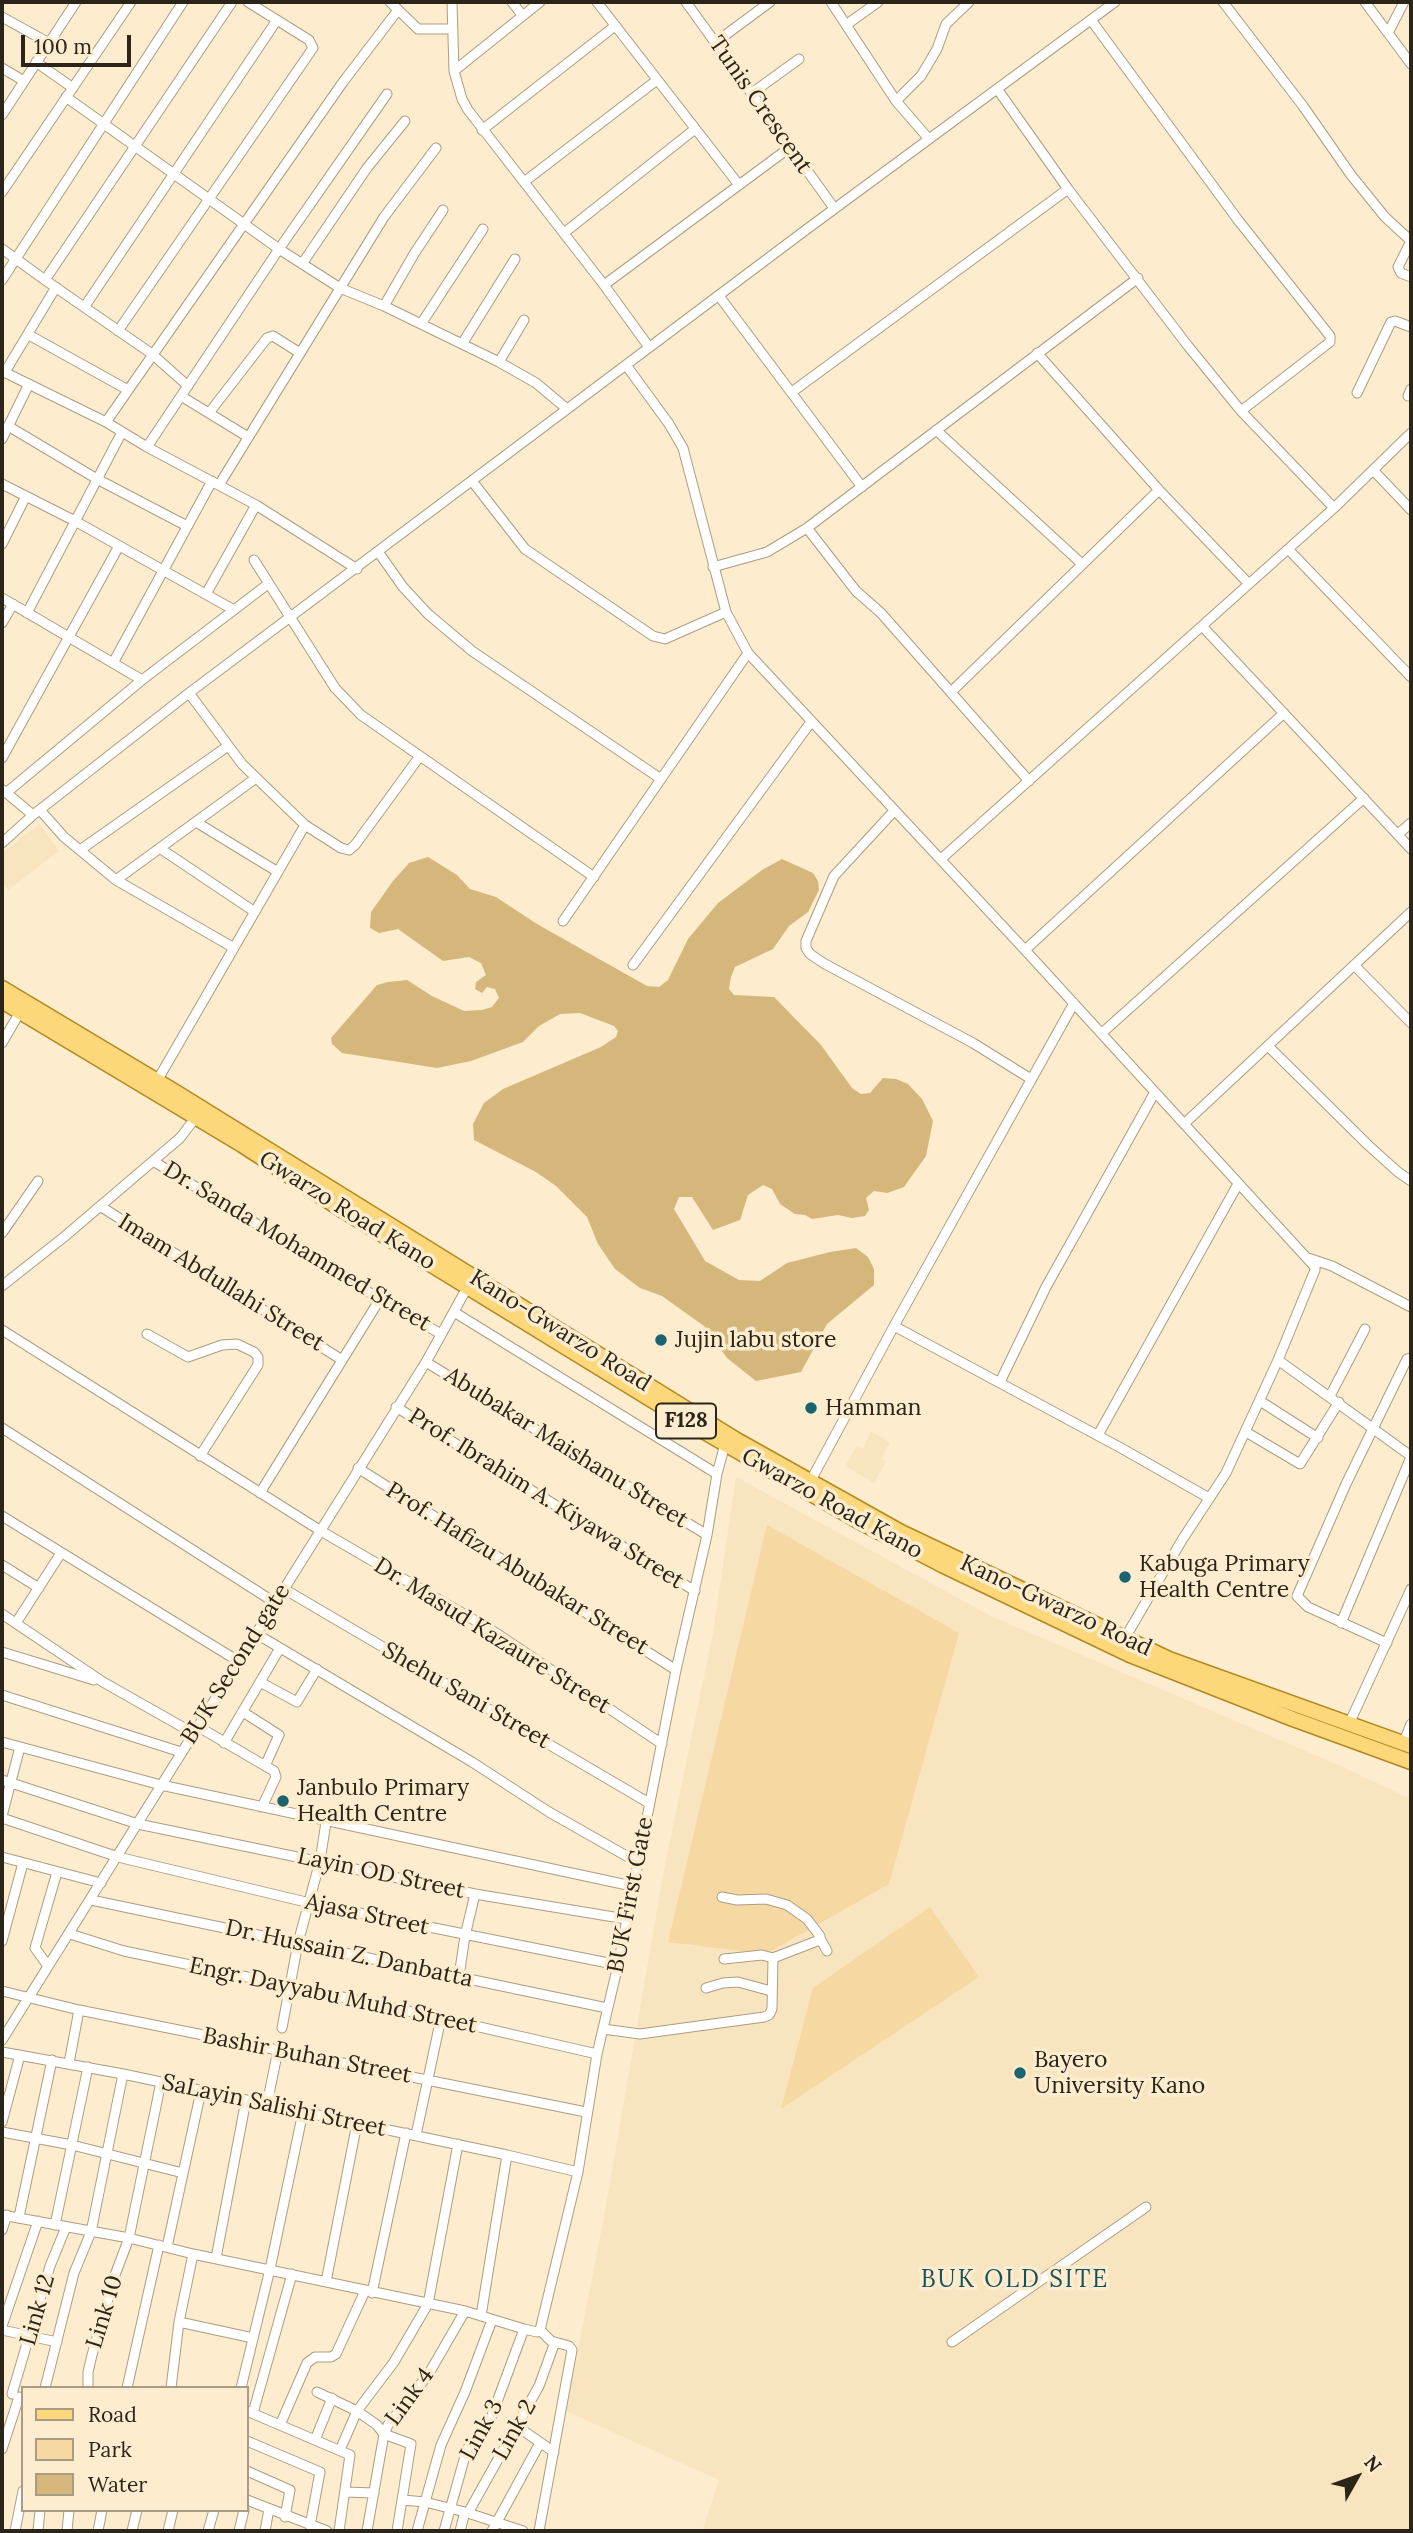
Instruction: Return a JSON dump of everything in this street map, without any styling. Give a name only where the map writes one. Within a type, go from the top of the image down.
[{"type":"main road","name":"Kano-Gwarzo Road","points":[[2,988],[70,1035],[157,1081],[725,1433],[810,1482],[858,1515],[901,1532],[1169,1659],[1407,1745]]},
{"type":"main road","name":"Gwarzo Road Kano","points":[[2,1001],[70,1035],[196,1118],[725,1444],[858,1515],[942,1565],[1130,1655],[1411,1762]]},
{"type":"street","points":[[2,192],[131,2]]},
{"type":"street","points":[[2,280],[183,2]]},
{"type":"street","points":[[45,280],[232,2]]},
{"type":"street","points":[[118,331],[313,48],[309,40],[248,2]]},
{"type":"street","points":[[390,2],[418,29],[452,29]]},
{"type":"street","points":[[452,2],[454,71],[462,99],[482,130],[524,181],[649,347]]},
{"type":"street","points":[[512,2],[522,15]]},
{"type":"street","points":[[454,71],[540,2]]},
{"type":"street","points":[[597,2],[739,185]]},
{"type":"street","name":"Tunis Crescent","points":[[686,2],[834,208]]},
{"type":"street","points":[[716,43],[770,2]]},
{"type":"street","points":[[831,2],[897,101],[928,138]]},
{"type":"street","points":[[846,25],[878,2]]},
{"type":"street","points":[[897,101],[921,76],[937,49],[946,24],[969,2]]},
{"type":"street","points":[[2,842],[189,693],[379,553],[834,208],[1115,2]]},
{"type":"street","points":[[1223,2],[1303,106],[1351,175],[1385,217],[1411,241],[1398,267],[1401,273],[1411,277]]},
{"type":"street","points":[[1365,2],[1411,64]]},
{"type":"street","points":[[1388,33],[1404,2]]},
{"type":"street","points":[[2,115],[49,43],[71,3]]},
{"type":"street","points":[[106,422],[343,82],[398,10]]},
{"type":"street","points":[[2,17],[49,43]]},
{"type":"street","points":[[85,306],[277,20]]},
{"type":"street","points":[[1091,20],[1230,209],[1331,339],[1241,411]]},
{"type":"street","points":[[482,130],[615,26]]},
{"type":"street","points":[[752,93],[799,59]]},
{"type":"street","points":[[36,62],[73,88]]},
{"type":"street","points":[[2,68],[24,81]]},
{"type":"street","points":[[524,181],[657,80]]},
{"type":"street","points":[[998,90],[1068,189],[1241,411],[1334,508]]},
{"type":"street","points":[[147,447],[279,249],[387,94]]},
{"type":"street","points":[[66,97],[279,249],[340,288],[384,306],[499,362],[536,383],[567,408]]},
{"type":"street","points":[[302,264],[367,169],[405,121]]},
{"type":"street","points":[[564,233],[695,129]]},
{"type":"street","points":[[113,663],[187,526],[248,437],[384,217],[436,148]]},
{"type":"street","points":[[604,285],[789,148]]},
{"type":"street","points":[[792,392],[1068,189]]},
{"type":"street","points":[[384,306],[443,210]]},
{"type":"street","points":[[421,324],[483,229]]},
{"type":"street","points":[[2,249],[152,354],[188,386]]},
{"type":"street","points":[[462,344],[515,259]]},
{"type":"street","points":[[713,567],[766,552],[807,528],[1138,278]]},
{"type":"street","points":[[57,287],[29,335],[3,371],[106,422],[256,505],[357,569]]},
{"type":"street","points":[[719,296],[862,487]]},
{"type":"street","points":[[499,362],[524,320]]},
{"type":"street","points":[[1357,393],[1391,322],[1411,327]]},
{"type":"street","points":[[29,335],[128,390]]},
{"type":"street","points":[[209,413],[267,338],[273,336],[300,353]]},
{"type":"street","points":[[1037,353],[1159,490],[1249,584]]},
{"type":"street","points":[[626,365],[683,448],[726,612],[748,653],[1102,1033],[1308,1258],[1315,1270],[1278,1360],[1226,1473],[1125,1638]]},
{"type":"street","points":[[2,439],[29,384]]},
{"type":"street","points":[[181,396],[248,437]]},
{"type":"street","points":[[8,426],[97,479],[187,526]]},
{"type":"street","points":[[936,430],[1082,564]]},
{"type":"street","points":[[27,612],[122,432]]},
{"type":"street","points":[[941,859],[1334,508],[1411,433]]},
{"type":"street","points":[[1374,471],[1411,510]]},
{"type":"street","points":[[472,481],[525,549],[653,636],[665,639],[726,612]]},
{"type":"street","points":[[2,484],[234,610]]},
{"type":"street","points":[[951,692],[1159,490]]},
{"type":"street","points":[[2,544],[26,496]]},
{"type":"street","points":[[206,594],[256,505]]},
{"type":"street","points":[[807,528],[856,590],[881,612],[1029,781]]},
{"type":"street","points":[[2,758],[119,546]]},
{"type":"street","points":[[1288,549],[1411,677]]},
{"type":"street","points":[[379,553],[403,587],[428,614],[472,651],[661,779]]},
{"type":"street","points":[[254,560],[335,688],[361,715],[594,877]]},
{"type":"street","points":[[234,948],[116,880],[37,812],[4,791],[142,680],[268,584]]},
{"type":"street","points":[[2,598],[142,680]]},
{"type":"street","points":[[2,623],[13,604]]},
{"type":"street","points":[[1202,625],[1411,849]]},
{"type":"street","points":[[563,921],[748,653]]},
{"type":"street","points":[[189,693],[228,746],[256,778],[305,825],[341,848],[349,850],[355,845],[420,756]]},
{"type":"street","points":[[1025,950],[1284,713]]},
{"type":"street","points":[[633,965],[811,722]]},
{"type":"street","points":[[80,850],[228,746]]},
{"type":"street","points":[[116,880],[256,778]]},
{"type":"street","points":[[1102,1033],[1364,798]]},
{"type":"street","points":[[894,811],[834,876],[806,941],[806,948],[825,964],[974,1042],[1031,1079]]},
{"type":"street","points":[[196,822],[278,872]]},
{"type":"street","points":[[1398,834],[1411,823]]},
{"type":"street","points":[[157,1081],[305,825]]},
{"type":"street","points":[[161,849],[255,912]]},
{"type":"street","points":[[1184,1124],[1411,912]]},
{"type":"street","points":[[1354,965],[1411,1023]]},
{"type":"street","points":[[810,1482],[1074,1003]]},
{"type":"street","points":[[2,1043],[20,1012]]},
{"type":"street","points":[[1268,1046],[1368,1145],[1411,1181]]},
{"type":"street","points":[[1000,1382],[1046,1287],[1155,1092]]},
{"type":"street","points":[[4,1281],[100,1206],[180,1138],[196,1118]]},
{"type":"street","name":"Dr. Sanda Mohammed Street","points":[[153,1161],[442,1334]]},
{"type":"street","points":[[2,1233],[38,1181]]},
{"type":"street","points":[[1098,1435],[1238,1184]]},
{"type":"street","name":"Imam Abdullahi Street","points":[[100,1206],[342,1360]]},
{"type":"street","points":[[1308,1258],[1332,1266],[1411,1307]]},
{"type":"street","name":"BUK Second gate","points":[[2,2040],[6,2024],[28,1998],[70,1934],[237,1661],[426,1362],[468,1286]]},
{"type":"street","points":[[260,1493],[380,1299]]},
{"type":"street","points":[[454,1312],[717,1474]]},
{"type":"street","points":[[894,1326],[1098,1435],[1209,1499]]},
{"type":"street","points":[[1330,1396],[1365,1329]]},
{"type":"street","name":"Dr. Masud Kazaure Street","points":[[2,1330],[320,1531],[493,1631],[662,1744]]},
{"type":"street","points":[[147,1334],[188,1357],[222,1345],[237,1344],[254,1352],[258,1357],[258,1365],[200,1456]]},
{"type":"street","points":[[1387,1643],[1308,1608],[1297,1596],[1373,1428],[1407,1359],[1411,1359]]},
{"type":"street","points":[[1278,1360],[1411,1456],[1341,1623]]},
{"type":"street","name":"Abubakar Maishanu Street","points":[[426,1362],[707,1535]]},
{"type":"street","points":[[1260,1401],[1318,1438]]},
{"type":"street","points":[[1246,1432],[1300,1464],[1339,1402]]},
{"type":"street","name":"Prof. Ibrahim A. Kiyawa Street","points":[[396,1407],[695,1591]]},
{"type":"street","points":[[2,1428],[274,1602]]},
{"type":"street","name":"BUK First Gate","points":[[540,2330],[578,2172],[597,2054],[618,1965],[676,1670],[725,1444]]},
{"type":"street","name":"Prof. Hafizu Abubakar Street","points":[[358,1468],[676,1670]]},
{"type":"street","points":[[2,1516],[237,1661]]},
{"type":"street","points":[[16,1623],[61,1553]]},
{"type":"street","points":[[2,1565],[38,1588]]},
{"type":"street","name":"Shehu Sani Street","points":[[284,1589],[649,1803]]},
{"type":"street","points":[[1349,1724],[1411,1589]]},
{"type":"street","points":[[2,1614],[103,1682],[224,1743],[276,1773],[262,1807]]},
{"type":"street","points":[[255,1633],[472,1762],[549,1812],[637,1862]]},
{"type":"street","points":[[224,1743],[280,1648]]},
{"type":"street","points":[[2,1652],[103,1682]]},
{"type":"street","points":[[260,1682],[297,1702],[317,1669]]},
{"type":"street","points":[[2,1695],[181,1752]]},
{"type":"street","points":[[243,1712],[279,1735],[265,1766]]},
{"type":"street","points":[[1407,1745],[1411,1724]]},
{"type":"street","points":[[2,1742],[161,1784],[326,1822],[632,1886]]},
{"type":"street","points":[[2,1817],[6,1781],[20,1747]]},
{"type":"street","name":"Layin OD Street","points":[[6,1781],[138,1824],[475,1894],[626,1919]]},
{"type":"street","name":"Ajasa Street","points":[[2,1817],[118,1857],[310,1903],[618,1965]]},
{"type":"street","points":[[282,2028],[298,1942],[320,1861],[326,1822]]},
{"type":"street","points":[[2,1857],[101,1883]]},
{"type":"street","points":[[2,1941],[23,1863]]},
{"type":"street","points":[[48,1966],[35,1948],[57,1872]]},
{"type":"street","points":[[459,1976],[475,1894]]},
{"type":"street","points":[[722,1897],[732,1900],[766,1899],[787,1905],[807,1919],[827,1951]]},
{"type":"street","name":"Dr. Hussain Z. Danbatta","points":[[90,1900],[607,2008]]},
{"type":"street","name":"Engr. Dayyabu Muhd Street","points":[[70,1934],[124,1951],[597,2054]]},
{"type":"street","points":[[724,1959],[762,1955],[773,1958],[802,1948],[820,1938]]},
{"type":"street","points":[[603,2029],[640,2034],[764,2017],[772,2009],[773,1958]]},
{"type":"street","points":[[706,1989],[723,1983],[738,1982],[771,1991]]},
{"type":"street","name":"Bashir Buhan Street","points":[[2,1991],[79,2010],[586,2112]]},
{"type":"street","points":[[69,2063],[79,2010]]},
{"type":"street","points":[[280,2425],[307,2363],[316,2357],[331,2357],[336,2354],[369,2292],[411,2134],[429,2081],[441,2018]]},
{"type":"street","points":[[267,2104],[278,2050]]},
{"type":"street","name":"SaLayin Salishi Street","points":[[2,2052],[124,2074],[578,2172]]},
{"type":"street","points":[[2,2122],[20,2055]]},
{"type":"street","points":[[19,2217],[51,2060]]},
{"type":"street","points":[[55,2225],[88,2067]]},
{"type":"street","points":[[46,2386],[74,2273],[91,2232],[124,2074]]},
{"type":"street","name":"Link 10","points":[[88,2386],[92,2355],[115,2275],[129,2238],[161,2082]]},
{"type":"street","points":[[128,2386],[183,2173],[201,2091]]},
{"type":"street","points":[[215,2258],[246,2100]]},
{"type":"street","points":[[241,2386],[270,2269],[303,2112]]},
{"type":"street","points":[[326,2282],[356,2123]]},
{"type":"street","points":[[2,2132],[72,2145],[183,2173]]},
{"type":"street","points":[[340,2450],[357,2410],[394,2362],[428,2304],[458,2144]]},
{"type":"street","points":[[481,2316],[507,2155]]},
{"type":"street","points":[[952,2342],[1146,2207]]},
{"type":"street","points":[[2,2230],[4,2215],[129,2238],[465,2311],[524,2329],[537,2332],[540,2330],[555,2343],[569,2346],[572,2350],[539,2531]]},
{"type":"street","points":[[38,2221],[2,2328],[57,2342]]},
{"type":"street","name":"Link 12","points":[[2,2448],[18,2397],[50,2266],[66,2227]]},
{"type":"street","points":[[171,2386],[179,2322],[193,2254]]},
{"type":"street","points":[[241,2386],[270,2269]]},
{"type":"street","points":[[292,2274],[250,2412],[350,2456],[340,2531]]},
{"type":"street","name":"Link 4","points":[[367,2531],[383,2434],[428,2375],[465,2311]]},
{"type":"street","name":"Link 4","points":[[417,2531],[441,2445],[465,2392],[492,2320]]},
{"type":"street","points":[[179,2322],[253,2338]]},
{"type":"street","name":"Link 3","points":[[444,2531],[467,2449],[481,2437],[491,2418],[524,2329]]},
{"type":"street","name":"Link 2","points":[[460,2531],[466,2513],[540,2386],[555,2343]]},
{"type":"street","points":[[2,2390],[18,2397]]},
{"type":"street","points":[[317,2392],[357,2410],[377,2425],[383,2434],[411,2444],[397,2531]]},
{"type":"street","points":[[315,2440],[332,2398]]},
{"type":"street","points":[[518,2427],[554,2452]]},
{"type":"street","points":[[248,2441],[320,2472],[310,2526]]},
{"type":"street","points":[[493,2527],[541,2443]]},
{"type":"street","points":[[248,2471],[290,2490],[285,2517]]},
{"type":"street","points":[[346,2492],[374,2493]]},
{"type":"street","points":[[248,2500],[285,2517],[295,2526],[310,2526],[323,2530]]},
{"type":"street","points":[[403,2500],[449,2508],[466,2513],[493,2527],[523,2531]]},
{"type":"street","points":[[15,2531],[21,2501]]},
{"type":"street","points":[[265,2531],[269,2510]]},
{"type":"street","points":[[38,2531],[40,2512]]},
{"type":"street","points":[[67,2531],[69,2512]]},
{"type":"street","points":[[98,2531],[103,2512]]},
{"type":"street","points":[[132,2531],[137,2512]]},
{"type":"street","points":[[168,2531],[173,2512]]},
{"type":"street","points":[[208,2531],[213,2512]]},
{"type":"street","points":[[239,2531],[244,2512]]},
{"type":"shaded area","points":[[40,824],[59,851],[8,890],[2,882],[2,853]]},
{"type":"shaded area","points":[[871,1431],[890,1443],[881,1458],[886,1462],[874,1483],[845,1466],[857,1446],[863,1449]]},
{"type":"shaded area","name":"Bayero University Kano","points":[[736,1477],[993,1617],[1411,1799],[1411,2531],[702,2531],[719,2480],[566,2411],[604,2217],[664,1870],[713,1633]]},
{"type":"green space","points":[[767,1525],[959,1633],[889,1884],[766,1954],[668,1942]]},
{"type":"green space","points":[[930,1907],[979,1977],[781,2109],[813,1988]]},
{"type":"water","points":[[428,857],[457,875],[470,889],[496,897],[537,924],[647,986],[659,987],[668,980],[688,939],[718,903],[762,870],[782,859],[813,873],[819,890],[808,912],[789,926],[773,949],[735,967],[729,989],[734,995],[774,997],[821,1045],[852,1088],[861,1094],[870,1093],[883,1078],[908,1084],[922,1099],[933,1121],[926,1156],[904,1187],[887,1193],[874,1191],[866,1198],[869,1210],[865,1216],[852,1218],[838,1215],[812,1219],[795,1214],[780,1204],[772,1189],[763,1185],[748,1195],[740,1220],[713,1230],[692,1197],[679,1197],[674,1209],[705,1261],[739,1280],[760,1281],[787,1263],[830,1252],[856,1248],[868,1257],[874,1269],[874,1285],[827,1324],[801,1372],[756,1381],[727,1358],[704,1326],[662,1296],[640,1288],[615,1269],[598,1244],[587,1217],[556,1186],[536,1172],[474,1140],[473,1124],[484,1103],[503,1089],[601,1047],[616,1037],[618,1031],[614,1026],[580,1013],[560,1014],[539,1026],[523,1042],[471,1061],[437,1068],[342,1053],[332,1044],[331,1038],[377,985],[407,980],[432,996],[464,1011],[492,1007],[499,998],[495,989],[487,987],[482,993],[475,989],[476,982],[486,975],[481,963],[469,957],[443,961],[398,929],[379,933],[370,928],[371,912],[393,881],[409,863]]},
{"type":"place","name":"Jujin labu store","points":[[661,1340]]},
{"type":"place","name":"Hamman","points":[[811,1408]]},
{"type":"place","name":"Kabuga Primary Health Centre","points":[[1125,1577]]},
{"type":"place","name":"Janbulo Primary Health Centre","points":[[283,1801]]},
{"type":"place","name":"Bayero University Kano","points":[[1020,2073]]},
{"type":"district","name":"BUK OLD SITE","points":[[1015,2280]]}]
